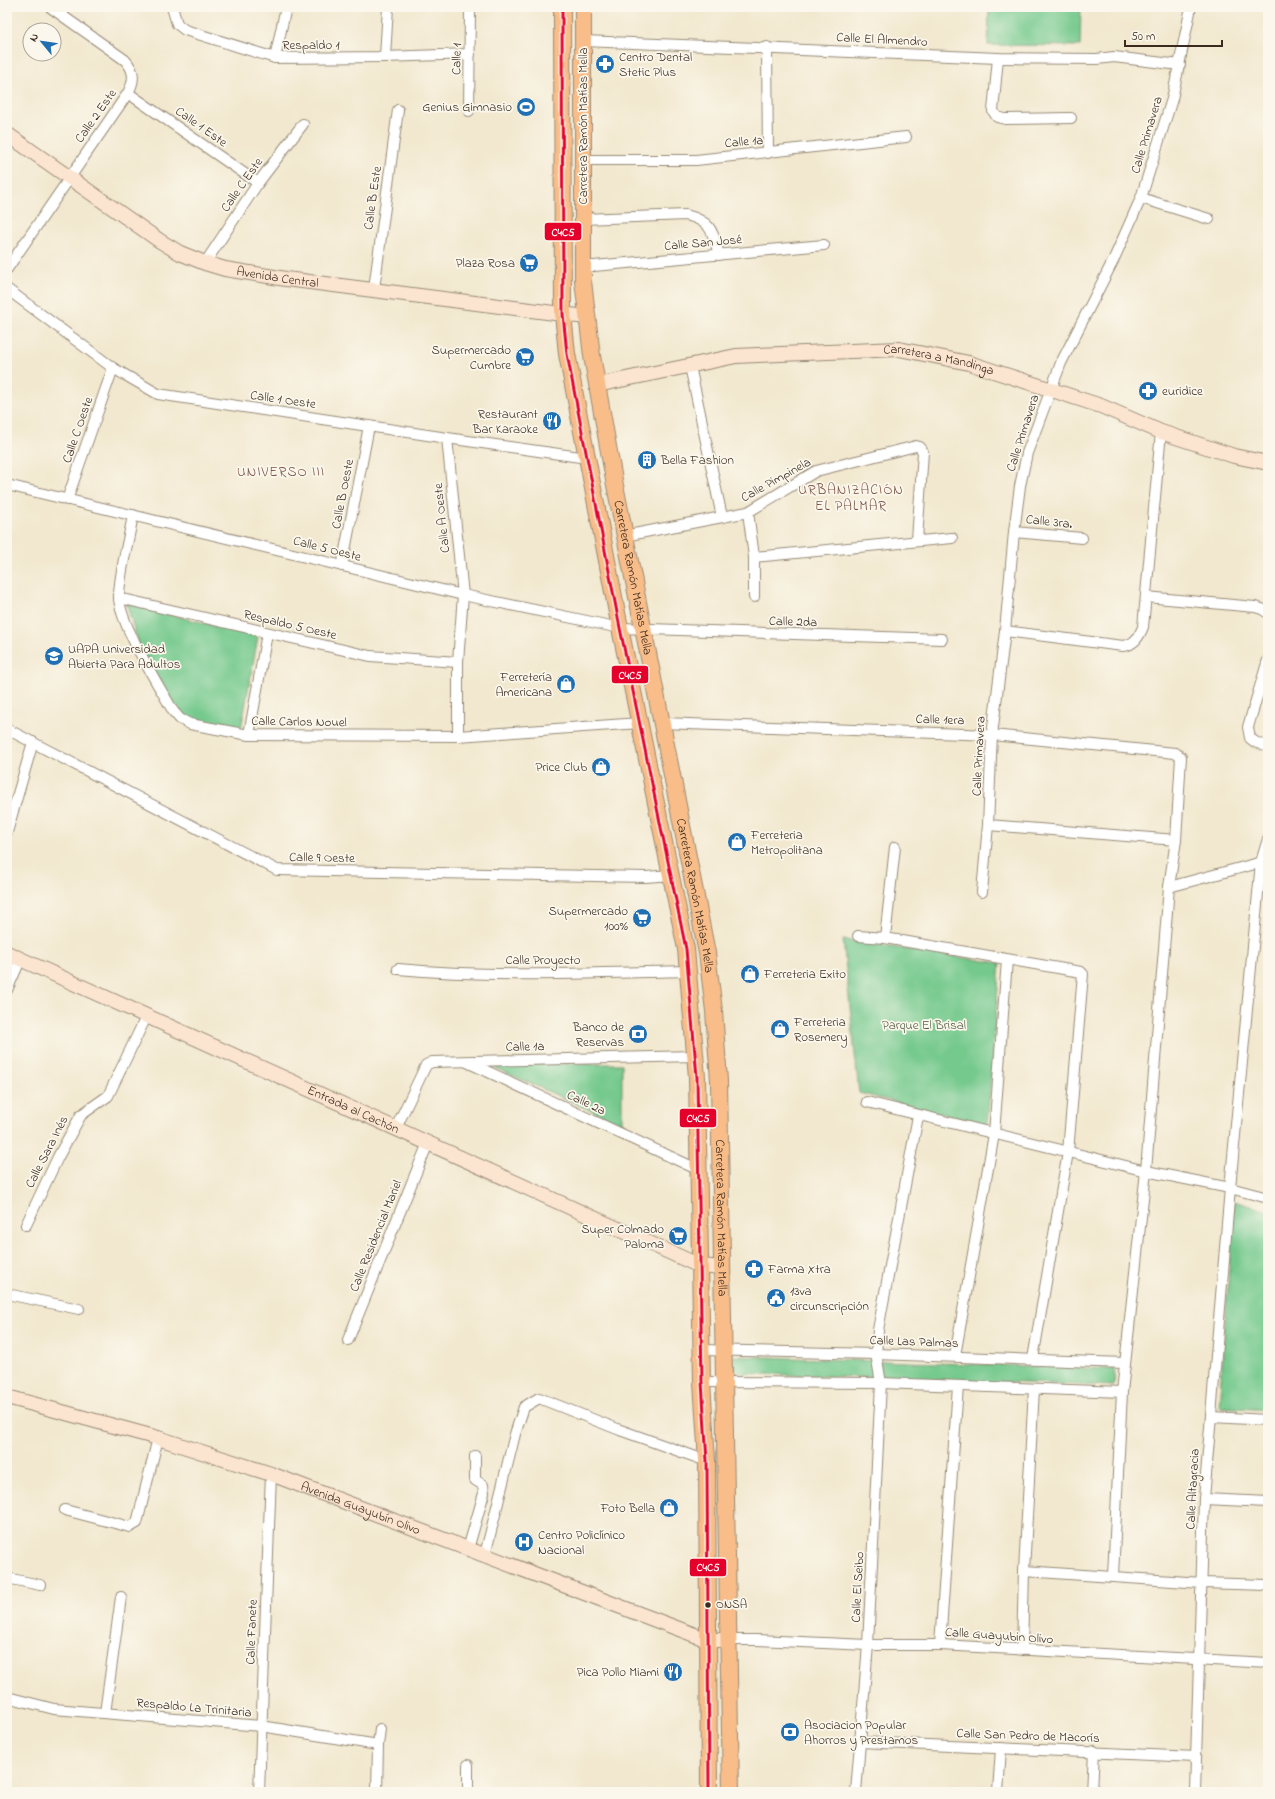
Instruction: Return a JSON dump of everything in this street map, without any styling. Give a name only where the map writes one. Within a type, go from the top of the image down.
[{"type":"main road","name":"Carretera Ramón Matías Mella","points":[[562,7],[563,314],[567,354],[620,628],[686,949],[689,971],[696,1056],[702,1382],[707,1460],[706,1568],[709,1792]]},
{"type":"main road","name":"Carretera Ramón Matías Mella","points":[[583,7],[583,267],[586,317],[624,536],[707,953],[714,1011],[719,1081],[731,1792]]},
{"type":"street","name":"Calle 2 Este","points":[[7,269],[133,84],[134,74],[131,66],[125,60],[50,7]]},
{"type":"street","name":"Respaldo 1","points":[[172,7],[177,24],[185,30],[275,58],[385,57],[470,54]]},
{"type":"street","points":[[275,58],[286,7]]},
{"type":"street","points":[[385,57],[388,7]]},
{"type":"street","name":"Calle 1","points":[[469,111],[470,7]]},
{"type":"street","name":"Calle Primavera","points":[[982,892],[988,825],[992,735],[1005,631],[1014,532],[1020,486],[1027,454],[1061,363],[1113,261],[1141,198],[1172,99],[1191,7]]},
{"type":"street","name":"Calle El Almendro","points":[[583,41],[767,47],[998,58],[1097,59],[1114,56],[1180,64]]},
{"type":"street","points":[[767,47],[768,153]]},
{"type":"street","points":[[998,58],[993,111],[997,117],[1005,119],[1071,118]]},
{"type":"street","name":"Calle 1 Este","points":[[128,93],[258,183]]},
{"type":"street","name":"Calle B Este","points":[[374,289],[398,110]]},
{"type":"street","name":"Calle C Este","points":[[205,263],[258,183],[303,124]]},
{"type":"street","name":"Avenida Central","points":[[7,134],[160,241],[180,253],[205,263],[225,269],[286,279],[586,317]]},
{"type":"street","name":"Calle 1a","points":[[584,160],[696,160],[906,137]]},
{"type":"street","points":[[1141,198],[1209,219]]},
{"type":"street","points":[[583,219],[686,215],[700,219],[712,231],[719,255]]},
{"type":"street","name":"Calle San José","points":[[583,267],[824,245]]},
{"type":"street","name":"Calle 1 Oeste","points":[[7,289],[113,368],[158,394],[587,458]]},
{"type":"street","name":"Carretera a Mandinga","points":[[597,385],[736,356],[899,349],[969,363],[1102,406],[1162,432],[1234,456],[1268,463]]},
{"type":"street","points":[[690,366],[722,517]]},
{"type":"street","name":"Calle C Oeste","points":[[67,500],[113,368]]},
{"type":"street","name":"Calle B Oeste","points":[[342,566],[369,426]]},
{"type":"street","points":[[1005,631],[1129,645],[1140,635],[1143,627],[1149,551],[1162,432]]},
{"type":"street","name":"Calle A Oeste","points":[[447,438],[463,595],[458,662],[458,736]]},
{"type":"street","name":"Calle Pimpinela","points":[[624,536],[748,512],[816,471],[916,446],[920,447],[923,452],[917,540]]},
{"type":"street","name":"Calle 5 Oeste","points":[[7,485],[463,595],[620,628],[643,630]]},
{"type":"street","points":[[748,512],[754,557],[754,597]]},
{"type":"street","name":"Calle Carlos Nouel","points":[[133,516],[119,598],[127,628],[173,711],[180,719],[190,724],[249,735],[458,736],[640,723]]},
{"type":"street","name":"Calle 3ra.","points":[[1014,532],[1082,538]]},
{"type":"street","points":[[754,557],[917,540],[952,538]]},
{"type":"street","points":[[1146,597],[1255,608],[1268,613]]},
{"type":"street","name":"Respaldo 5 Oeste","points":[[119,598],[370,656],[458,662]]},
{"type":"street","name":"Calle 2da","points":[[643,630],[942,640]]},
{"type":"street","points":[[249,735],[267,633]]},
{"type":"street","points":[[1268,660],[1248,727],[1250,738],[1255,742],[1268,747]]},
{"type":"street","name":"Calle 1era","points":[[662,723],[992,735],[1175,753],[1180,757],[1181,765],[1176,840]]},
{"type":"street","name":"Calle 9 Oeste","points":[[7,729],[277,870],[631,876],[671,875]]},
{"type":"street","points":[[7,832],[33,742]]},
{"type":"street","points":[[988,825],[1176,840],[1169,887],[1146,1170],[1122,1392],[1113,1576]]},
{"type":"street","name":"Calle Altagracia","points":[[1194,1792],[1200,1659],[1204,1499],[1230,1188],[1268,839]]},
{"type":"street","points":[[885,938],[894,847]]},
{"type":"street","points":[[1169,887],[1265,861]]},
{"type":"street","points":[[858,936],[885,938],[1081,972],[1083,974],[1068,1152],[1033,1359]]},
{"type":"street","name":"Entrada al Cachón","points":[[7,953],[21,958],[700,1266],[723,1268]]},
{"type":"street","points":[[7,990],[21,958]]},
{"type":"street","points":[[955,1356],[994,1134],[1007,960]]},
{"type":"street","name":"Calle Proyecto","points":[[398,969],[441,973],[531,974],[689,971]]},
{"type":"street","name":"Calle Sara Inés","points":[[26,1226],[58,1157],[81,1115],[108,1096],[147,1015]]},
{"type":"street","name":"Calle 1a","points":[[396,1128],[426,1065],[432,1062],[696,1056]]},
{"type":"street","name":"Calle 2a","points":[[463,1061],[699,1170]]},
{"type":"street","points":[[867,1102],[918,1116],[1068,1152],[1230,1188],[1268,1198]]},
{"type":"street","name":"Calle El Seibo","points":[[856,1792],[868,1645],[881,1383],[876,1354],[878,1330],[918,1116]]},
{"type":"street","name":"Calle Residencial Mariel","points":[[348,1340],[428,1143]]},
{"type":"street","points":[[7,1294],[79,1309]]},
{"type":"street","name":"Calle Las Palmas","points":[[702,1350],[955,1356],[1125,1363]]},
{"type":"street","points":[[702,1382],[881,1383],[1122,1392]]},
{"type":"street","points":[[940,1645],[958,1386]]},
{"type":"street","points":[[1022,1650],[1024,1571],[1034,1389]]},
{"type":"street","points":[[485,1555],[515,1434],[524,1407],[539,1398],[620,1430],[707,1460]]},
{"type":"street","name":"Avenida Guayubín Olivo","points":[[7,1399],[158,1438],[271,1474],[708,1640]]},
{"type":"street","points":[[1211,1417],[1268,1420]]},
{"type":"street","points":[[65,1510],[134,1526],[137,1523],[158,1438]]},
{"type":"street","points":[[468,1549],[484,1493],[483,1486],[475,1480],[475,1456]]},
{"type":"street","name":"Calle Fanete","points":[[259,1792],[271,1474]]},
{"type":"street","points":[[1204,1499],[1268,1502]]},
{"type":"street","points":[[1024,1571],[1202,1583],[1268,1585]]},
{"type":"street","points":[[7,1578],[40,1586]]},
{"type":"street","points":[[105,1713],[121,1597]]},
{"type":"street","points":[[708,1640],[728,1640]]},
{"type":"street","name":"Calle Guayubin Olivo","points":[[728,1640],[868,1645],[940,1645],[1268,1663]]},
{"type":"street","name":"Respaldo La Trinitaria","points":[[7,1697],[54,1709],[261,1726],[378,1745]]},
{"type":"street","points":[[377,1792],[378,1745],[380,1729]]},
{"type":"street","name":"Calle San Pedro de Macorís","points":[[860,1742],[1094,1751],[1196,1757]]},
{"type":"street","points":[[998,1792],[1001,1748]]},
{"type":"street","points":[[1092,1792],[1094,1751]]},
{"type":"street","points":[[468,1765],[468,1792]]},
{"type":"green space","points":[[989,7],[1081,7],[1080,46],[988,45]]},
{"type":"green space","points":[[126,603],[258,637],[241,729],[197,724],[177,711],[142,654]]},
{"type":"green space","name":"Parque El Brisal","points":[[843,940],[1000,963],[987,1125],[859,1093]]},
{"type":"green space","points":[[486,1064],[622,1064],[622,1124]]},
{"type":"green space","points":[[1234,1201],[1268,1211],[1268,1410],[1219,1407]]},
{"type":"green space","points":[[734,1356],[1115,1369],[1114,1386],[735,1373]]},
{"type":"transit line","name":"C4C5","points":[[562,7],[563,314],[567,354],[620,628],[686,949],[697,1077],[702,1382],[707,1461],[709,1792]]},
{"type":"place","name":"Centro Dental Stetic Plus","points":[[605,64]]},
{"type":"place","name":"Genius Gimnasio","points":[[526,107]]},
{"type":"place","name":"Plaza Rosa","points":[[529,263]]},
{"type":"place","name":"Supermercado Cumbre","points":[[525,357]]},
{"type":"place","name":"euridice","points":[[1148,391]]},
{"type":"place","name":"Restaurant Bar Karaoke","points":[[552,421]]},
{"type":"place","name":"Bella Fashion","points":[[647,460]]},
{"type":"place","name":"UAPA Universidad Abierta Para Adultos","points":[[54,656]]},
{"type":"place","name":"Ferretería Americana","points":[[566,684]]},
{"type":"place","name":"Price Club","points":[[601,767]]},
{"type":"place","name":"Ferreteria Metropolitana","points":[[737,842]]},
{"type":"place","name":"Supermercado 100%","points":[[642,918]]},
{"type":"place","name":"Ferreteria Exito","points":[[750,974]]},
{"type":"place","name":"Ferreteria Rosemery","points":[[780,1029]]},
{"type":"place","name":"Banco de Reservas","points":[[638,1034]]},
{"type":"place","name":"Super Colmado Paloma","points":[[678,1236]]},
{"type":"place","name":"Farma Xtra","points":[[754,1269]]},
{"type":"place","name":"13va circunscripción","points":[[776,1298]]},
{"type":"place","name":"Foto Bella","points":[[669,1508]]},
{"type":"place","name":"Centro Policlínico Nacional","points":[[524,1542]]},
{"type":"place","name":"ONSA","points":[[708,1605]]},
{"type":"place","name":"Pica Pollo Miami","points":[[673,1672]]},
{"type":"place","name":"Asociacion Popular Ahorros y Prestamos","points":[[790,1732]]},
{"type":"district","name":"UNIVERSO III","points":[[281,472]]},
{"type":"district","name":"URBANIZACIÓN EL PALMAR","points":[[851,498]]}]
